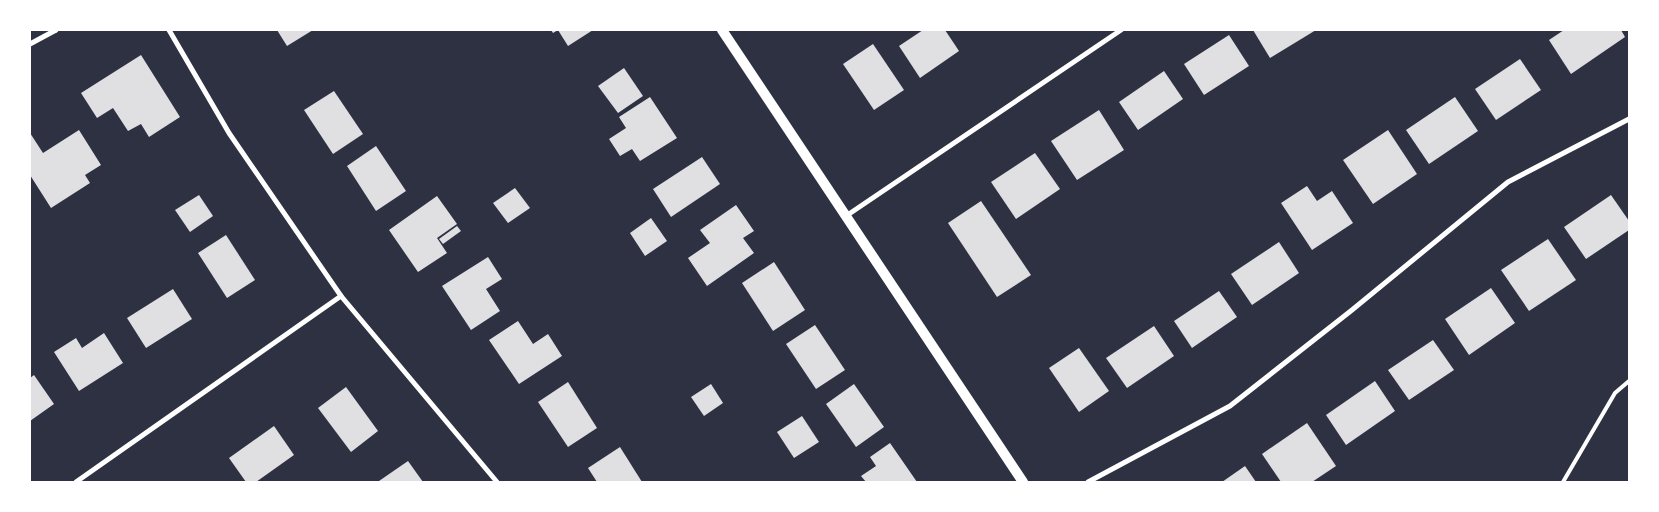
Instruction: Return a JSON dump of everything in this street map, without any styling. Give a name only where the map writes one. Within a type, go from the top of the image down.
[{"type":"main road","points":[[722,30],[1023,482]]},
{"type":"street","points":[[30,44],[56,30]]},
{"type":"street","points":[[169,30],[229,133],[341,296],[497,482]]},
{"type":"street","points":[[846,216],[1120,30]]},
{"type":"street","points":[[1088,482],[1230,406],[1359,304],[1508,182],[1629,119]]},
{"type":"street","points":[[76,482],[341,296]]},
{"type":"lane","points":[[1563,482],[1615,393],[1629,381]]},
{"type":"building","points":[[277,30],[313,30],[287,46]]},
{"type":"building","points":[[558,30],[593,30],[568,46]]},
{"type":"building","points":[[923,30],[945,30],[959,51],[920,78],[899,46]]},
{"type":"building","points":[[1253,30],[1316,30],[1270,58]]},
{"type":"building","points":[[1564,30],[1621,30],[1625,37],[1571,74],[1549,40]]},
{"type":"building","points":[[1229,35],[1249,66],[1204,95],[1184,64]]},
{"type":"building","points":[[873,44],[904,90],[874,110],[843,64]]},
{"type":"building","points":[[141,55],[180,117],[149,137],[141,124],[128,131],[113,108],[97,118],[81,93]]},
{"type":"building","points":[[1520,59],[1541,90],[1496,120],[1475,89]]},
{"type":"building","points":[[624,68],[643,96],[618,113],[598,86]]},
{"type":"building","points":[[1164,71],[1183,99],[1138,130],[1119,102]]},
{"type":"building","points":[[334,91],[363,134],[333,154],[304,110]]},
{"type":"building","points":[[650,97],[677,138],[640,161],[632,149],[620,156],[609,139],[626,128],[619,117]]},
{"type":"building","points":[[1455,97],[1478,131],[1429,164],[1406,130]]},
{"type":"building","points":[[1099,110],[1124,150],[1077,180],[1051,141]]},
{"type":"building","points":[[79,130],[101,165],[85,175],[90,183],[51,208],[30,175],[30,133],[43,153]]},
{"type":"building","points":[[1388,130],[1417,174],[1373,204],[1343,160]]},
{"type":"building","points":[[376,146],[406,191],[376,211],[347,166]]},
{"type":"building","points":[[1035,153],[1060,189],[1016,219],[991,182]]},
{"type":"building","points":[[702,157],[720,184],[671,217],[653,189]]},
{"type":"building","points":[[1307,186],[1317,201],[1332,191],[1353,223],[1312,250],[1281,203]]},
{"type":"building","points":[[515,188],[530,208],[508,223],[493,203]]},
{"type":"building","points":[[199,195],[213,216],[190,232],[175,210]]},
{"type":"building","points":[[1611,195],[1629,221],[1629,230],[1586,259],[1564,227]]},
{"type":"building","points":[[437,196],[457,224],[437,238],[447,253],[418,272],[389,230]]},
{"type":"building","points":[[981,201],[1031,275],[997,297],[948,223]]},
{"type":"building","points":[[736,205],[754,231],[743,238],[754,253],[707,286],[688,258],[710,243],[700,230]]},
{"type":"building","points":[[651,218],[667,241],[645,256],[630,233]]},
{"type":"building","points":[[457,226],[461,231],[443,244],[439,239]]},
{"type":"building","points":[[226,235],[255,280],[227,298],[198,253]]},
{"type":"building","points":[[1548,239],[1576,280],[1529,311],[1501,270]]},
{"type":"building","points":[[1279,242],[1299,273],[1252,305],[1231,274]]},
{"type":"building","points":[[488,257],[502,279],[486,289],[500,311],[471,330],[442,286]]},
{"type":"building","points":[[774,262],[805,310],[773,331],[742,283]]},
{"type":"building","points":[[1491,288],[1515,323],[1469,355],[1445,319]]},
{"type":"building","points":[[173,289],[192,319],[146,348],[127,318]]},
{"type":"building","points":[[1219,291],[1237,317],[1192,348],[1174,321]]},
{"type":"building","points":[[518,321],[533,344],[548,334],[562,356],[519,384],[489,340]]},
{"type":"building","points":[[815,325],[845,370],[816,389],[786,344]]},
{"type":"building","points":[[1154,326],[1174,356],[1127,388],[1106,358]]},
{"type":"building","points":[[104,333],[123,363],[79,391],[54,352],[76,338],[82,348]]},
{"type":"building","points":[[1433,340],[1454,370],[1409,400],[1388,370]]},
{"type":"building","points":[[1079,348],[1109,391],[1079,412],[1049,368]]},
{"type":"building","points":[[34,375],[54,404],[30,421],[30,378]]},
{"type":"building","points":[[1375,381],[1395,411],[1346,445],[1326,415]]},
{"type":"building","points":[[568,382],[597,428],[568,447],[538,402]]},
{"type":"building","points":[[711,384],[723,403],[704,416],[691,397]]},
{"type":"building","points":[[854,384],[884,427],[856,447],[826,404]]},
{"type":"building","points":[[346,387],[378,431],[351,452],[318,408]]},
{"type":"building","points":[[802,416],[819,442],[794,458],[777,432]]},
{"type":"building","points":[[1307,423],[1336,466],[1312,482],[1281,482],[1262,454]]},
{"type":"building","points":[[274,426],[294,455],[256,482],[246,482],[229,458]]},
{"type":"building","points":[[890,443],[917,482],[866,482],[861,476],[876,466],[870,457]]},
{"type":"building","points":[[620,447],[642,482],[597,482],[588,468]]},
{"type":"building","points":[[408,461],[423,482],[379,481]]},
{"type":"building","points":[[1245,466],[1256,482],[1222,482]]}]
